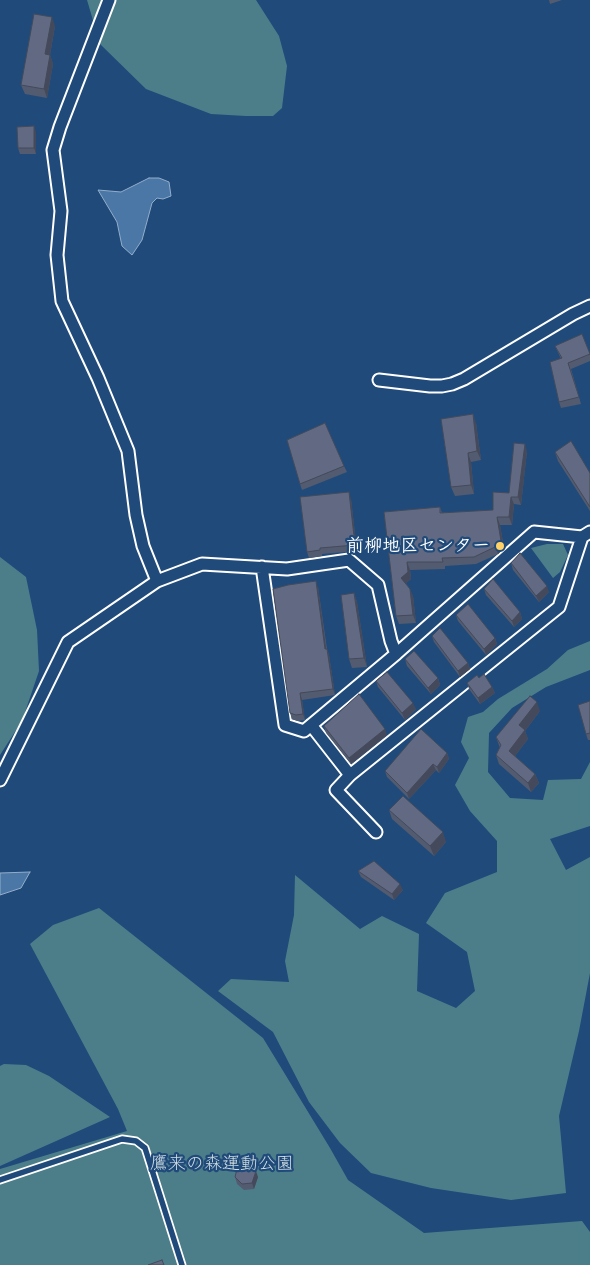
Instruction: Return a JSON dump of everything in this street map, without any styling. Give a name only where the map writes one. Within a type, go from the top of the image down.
[{"type":"street","points":[[109,0],[53,150],[60,211],[57,255],[62,301],[98,378],[128,451],[136,516],[141,539],[157,581]]},
{"type":"street","points":[[379,380],[430,386],[452,384],[464,379],[573,314],[590,306]]},
{"type":"street","points":[[262,567],[285,725],[304,731],[396,654],[534,532],[586,534],[559,607],[350,775],[336,790],[376,832]]},
{"type":"street","points":[[0,780],[68,642],[157,581],[202,564],[287,569],[350,560],[378,585],[391,642],[396,654]]},
{"type":"street","points":[[311,725],[350,775]]},
{"type":"lane","points":[[0,1180],[122,1139],[136,1141],[145,1148],[182,1265]]},
{"type":"green space","points":[[87,0],[256,0],[279,36],[287,66],[282,108],[273,116],[211,114],[146,89],[100,44]]},
{"type":"green space","points":[[547,544],[563,544],[568,555],[560,572],[553,578],[531,548]]},
{"type":"green space","points":[[0,557],[26,577],[37,630],[39,671],[22,721],[0,755]]},
{"type":"green space","points":[[590,641],[590,670],[546,687],[512,708],[489,733],[488,772],[510,798],[543,800],[548,780],[581,779],[590,762],[590,826],[550,839],[566,870],[590,857],[590,973],[579,1031],[559,1116],[566,1193],[511,1200],[431,1188],[371,1173],[340,1143],[309,1102],[273,1032],[218,991],[231,979],[289,982],[285,961],[294,915],[295,875],[360,929],[382,916],[419,934],[417,991],[456,1008],[475,991],[467,952],[426,923],[445,893],[497,872],[497,841],[470,811],[455,785],[469,758],[461,742],[468,717],[483,712],[498,699],[547,669],[568,650]]},
{"type":"green space","name":"鷹来の森運動公園","points":[[99,908],[263,1038],[348,1180],[424,1233],[582,1221],[590,1232],[590,1265],[0,1265],[0,1169],[127,1131],[118,1109],[30,944],[53,925]]},
{"type":"green space","points":[[4,1064],[26,1065],[49,1076],[110,1117],[0,1166],[0,1066]]},
{"type":"water","points":[[149,178],[159,178],[169,182],[171,196],[163,199],[157,198],[152,203],[142,240],[132,255],[122,246],[117,222],[98,190],[121,192]]},
{"type":"water","points":[[30,872],[21,888],[0,895],[0,873]]},
{"type":"building","points":[[34,14],[52,17],[45,54],[50,55],[44,89],[21,85]]},
{"type":"building","points":[[34,126],[34,148],[18,148],[17,127]]},
{"type":"building","points":[[582,334],[590,354],[568,363],[579,397],[559,402],[550,362],[562,358],[555,346]]},
{"type":"building","points":[[473,414],[477,451],[468,453],[471,485],[451,487],[441,419]]},
{"type":"building","points":[[325,423],[344,466],[300,484],[287,440]]},
{"type":"building","points":[[571,441],[590,473],[590,507],[555,452]]},
{"type":"building","points":[[514,443],[525,444],[518,497],[511,497],[509,517],[497,517],[501,541],[495,547],[474,557],[442,558],[443,562],[407,562],[408,572],[401,578],[410,589],[413,615],[396,616],[384,512],[440,507],[440,513],[493,510],[493,492],[509,493]]},
{"type":"building","points":[[349,492],[355,545],[320,548],[320,550],[307,552],[300,497]]},
{"type":"building","points":[[520,553],[547,586],[536,596],[511,563]]},
{"type":"building","points":[[493,579],[520,612],[512,621],[484,589]]},
{"type":"building","points":[[316,581],[325,649],[327,649],[333,689],[300,693],[303,714],[296,715],[290,713],[273,589]]},
{"type":"building","points":[[354,593],[364,658],[349,659],[341,595]]},
{"type":"building","points":[[468,604],[495,638],[484,649],[456,615]]},
{"type":"building","points":[[440,628],[468,663],[458,671],[432,636]]},
{"type":"building","points":[[414,651],[438,678],[428,688],[405,659]]},
{"type":"building","points":[[387,672],[413,703],[402,713],[376,681]]},
{"type":"building","points":[[484,674],[492,687],[478,698],[467,683],[477,675],[479,678]]},
{"type":"building","points":[[359,694],[385,729],[349,758],[324,726]]},
{"type":"building","points":[[530,696],[537,702],[519,725],[525,730],[509,751],[535,774],[528,783],[496,755],[501,745],[496,737]]},
{"type":"building","points":[[590,701],[590,733],[586,734],[578,705]]},
{"type":"building","points":[[421,729],[447,753],[437,767],[433,764],[407,793],[385,771]]},
{"type":"building","points":[[403,796],[443,832],[430,846],[389,810]]},
{"type":"building","points":[[374,861],[400,884],[392,894],[358,871]]},
{"type":"building","points":[[247,1162],[256,1171],[252,1183],[242,1184],[235,1177],[238,1165]]},
{"type":"building","points":[[162,1260],[164,1265],[148,1265]]},
{"type":"place","name":"前柳地区センター","points":[[500,546]]}]
